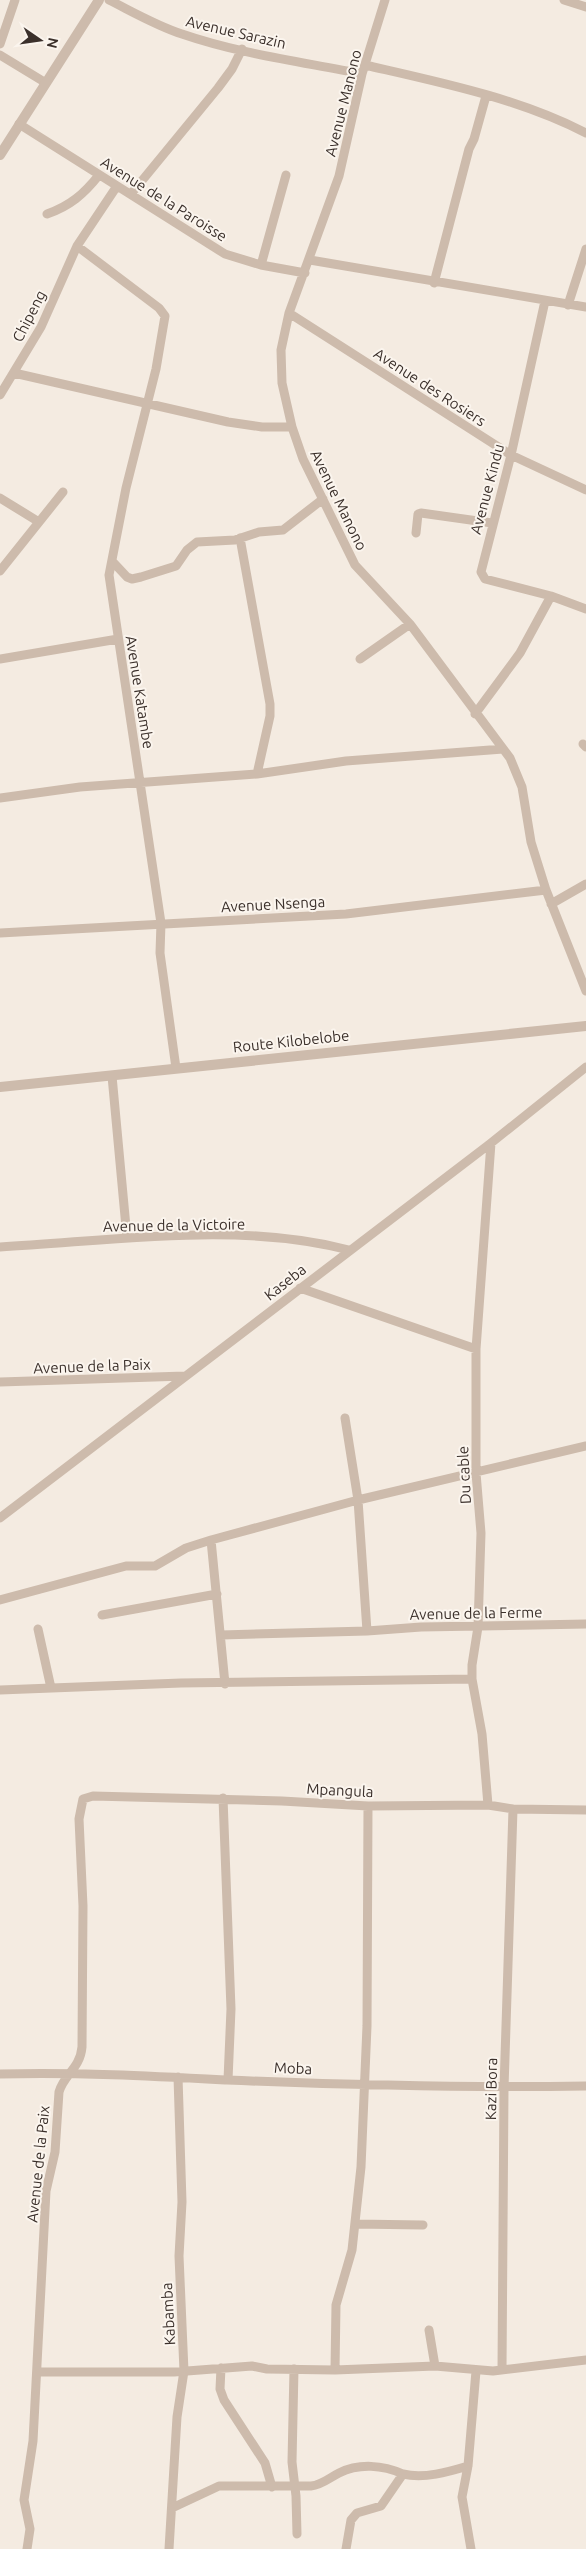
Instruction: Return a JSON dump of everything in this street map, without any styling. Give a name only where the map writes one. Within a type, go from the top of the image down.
[{"type":"street","points":[[0,44],[15,0]]},
{"type":"street","points":[[0,155],[99,0]]},
{"type":"street","name":"Avenue Sarazin","points":[[109,0],[177,32],[242,50],[363,70],[486,96],[547,114],[586,133]]},
{"type":"street","name":"Avenue Manono","points":[[385,0],[363,70],[339,176],[310,260],[289,313],[281,362],[282,384],[292,428],[303,459],[341,540],[355,565],[410,624],[510,758],[522,787],[531,842],[546,890],[586,991]]},
{"type":"street","points":[[564,0],[586,7]]},
{"type":"street","points":[[131,194],[218,88],[232,69],[242,50]]},
{"type":"street","points":[[0,56],[46,83]]},
{"type":"street","points":[[434,283],[469,149],[476,135],[486,96]]},
{"type":"street","name":"Avenue de la Paroisse","points":[[19,124],[225,254],[262,265],[305,273]]},
{"type":"street","points":[[262,265],[286,174]]},
{"type":"street","points":[[47,214],[63,208],[76,200],[99,175]]},
{"type":"street","name":"Chipeng","points":[[0,395],[41,327],[77,246],[116,186]]},
{"type":"street","name":"Avenue Katambe","points":[[77,246],[159,308],[165,316],[149,403],[126,488],[110,580],[160,923],[160,953],[176,1068]]},
{"type":"street","points":[[568,305],[586,249]]},
{"type":"street","points":[[310,260],[434,283],[586,307]]},
{"type":"street","name":"Avenue Kindu","points":[[545,301],[511,455],[481,568],[482,576],[490,581],[551,596],[586,609]]},
{"type":"street","name":"Avenue des Rosiers","points":[[289,313],[511,455],[586,490]]},
{"type":"street","points":[[14,373],[245,426],[292,428]]},
{"type":"street","points":[[0,571],[63,492]]},
{"type":"street","points":[[0,498],[39,522]]},
{"type":"street","points":[[112,561],[126,577],[134,579],[176,566],[187,550],[197,542],[240,538],[259,532],[283,530],[323,499]]},
{"type":"street","points":[[416,533],[418,514],[421,513],[492,523]]},
{"type":"street","points":[[240,538],[270,698],[270,716],[257,774]]},
{"type":"street","points":[[476,714],[520,653],[551,596]]},
{"type":"street","points":[[360,659],[410,624]]},
{"type":"street","points":[[0,659],[118,639]]},
{"type":"street","points":[[0,798],[57,789],[257,774],[346,761],[503,749]]},
{"type":"street","points":[[551,904],[586,884]]},
{"type":"street","name":"Avenue Nsenga","points":[[0,933],[346,914],[546,890]]},
{"type":"street","name":"Route Kilobelobe","points":[[0,1087],[586,1026]]},
{"type":"street","name":"Kaseba","points":[[2,1515],[491,1143],[586,1067]]},
{"type":"street","points":[[112,1076],[127,1238]]},
{"type":"street","name":"Du cable","points":[[488,1805],[482,1734],[472,1679],[478,1627],[481,1532],[476,1473],[476,1349],[491,1143]]},
{"type":"street","name":"Avenue de la Victoire","points":[[0,1247],[127,1238],[266,1238],[349,1250]]},
{"type":"street","points":[[0,1241],[0,1247]]},
{"type":"street","points":[[300,1288],[476,1349]]},
{"type":"street","points":[[0,1372],[0,1382]]},
{"type":"street","name":"Avenue de la Paix","points":[[0,1382],[186,1376]]},
{"type":"street","points":[[345,1418],[358,1500],[366,1631]]},
{"type":"street","points":[[0,1600],[126,1566],[155,1566],[186,1548],[211,1540],[358,1500],[586,1446]]},
{"type":"street","points":[[211,1540],[225,1684]]},
{"type":"street","points":[[102,1615],[217,1594]]},
{"type":"street","name":"Avenue de la Ferme","points":[[221,1635],[366,1631],[421,1627],[586,1624]]},
{"type":"street","points":[[38,1629],[51,1688]]},
{"type":"street","points":[[0,1690],[472,1679]]},
{"type":"street","name":"Avenue de la Paix","points":[[27,2549],[30,2528],[24,2500],[31,2457],[46,2191],[56,2152],[59,2092],[61,2085],[73,2072],[81,2055],[82,1906],[79,1819],[83,1799],[93,1796]]},
{"type":"street","name":"Mpangula","points":[[93,1796],[223,1798],[368,1806],[488,1805],[513,1809],[586,1810]]},
{"type":"street","points":[[223,1798],[231,2009],[228,2080]]},
{"type":"street","points":[[334,2370],[336,2305],[348,2269],[355,2224],[366,2084],[368,1806]]},
{"type":"street","name":"Kazi Bora","points":[[502,2370],[504,2088],[513,1809]]},
{"type":"street","name":"Moba","points":[[0,2074],[73,2072],[228,2080],[504,2088],[586,2086]]},
{"type":"street","name":"Kabamba","points":[[169,2549],[177,2417],[184,2371],[180,2256],[182,2202],[178,2077]]},
{"type":"street","points":[[355,2224],[423,2225]]},
{"type":"street","points":[[429,2330],[435,2366]]},
{"type":"street","points":[[37,2372],[184,2371],[252,2366],[268,2369],[334,2370],[435,2366],[476,2370],[502,2370],[586,2360]]},
{"type":"street","points":[[221,2368],[220,2390],[224,2400],[265,2463],[272,2487]]},
{"type":"street","points":[[294,2369],[292,2462],[297,2534]]},
{"type":"street","points":[[471,2549],[462,2497],[468,2466],[476,2370]]},
{"type":"street","points":[[172,2508],[219,2486],[272,2487],[319,2485],[342,2472],[366,2466],[390,2468],[415,2477],[448,2472],[468,2466]]},
{"type":"street","points":[[346,2549],[351,2520],[356,2513],[380,2506],[403,2474]]}]
